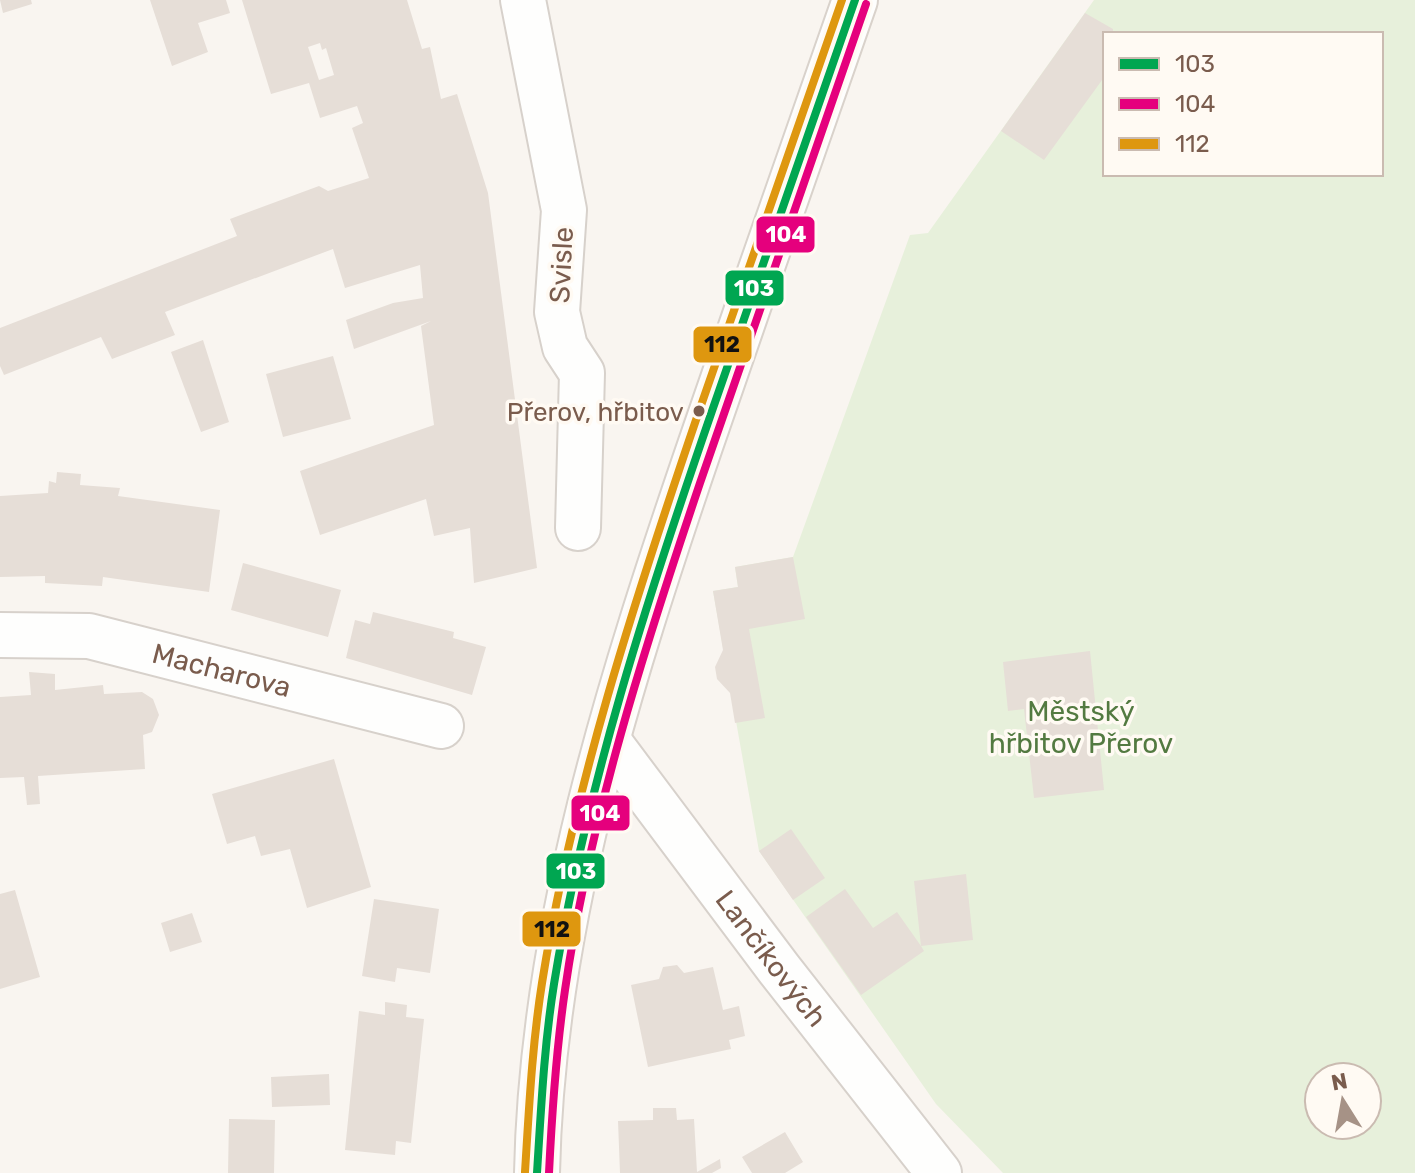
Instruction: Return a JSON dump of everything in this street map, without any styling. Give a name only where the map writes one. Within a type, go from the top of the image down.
[{"type":"street","name":"Svisle","points":[[523,0],[564,210],[557,312],[565,347],[582,373],[578,528]]},
{"type":"street","points":[[537,1173],[538,1113],[552,1001],[574,876],[637,628],[855,0]]},
{"type":"street","name":"Macharova","points":[[0,635],[89,636],[441,726]]},
{"type":"street","name":"Lančíkových","points":[[608,741],[779,969],[939,1173]]},
{"type":"green space","name":"Městský hřbitov Přerov","points":[[1094,0],[1415,0],[1415,1173],[1003,1173],[936,1104],[759,851],[713,591],[738,587],[735,567],[793,557],[910,235],[928,233]]},
{"type":"building","points":[[0,0],[31,0],[32,4],[3,13]]},
{"type":"building","points":[[150,0],[226,0],[230,13],[198,23],[208,52],[172,66]]},
{"type":"building","points":[[242,0],[407,0],[422,49],[430,47],[441,99],[457,94],[488,193],[537,568],[474,583],[470,528],[434,536],[426,499],[320,535],[300,471],[434,425],[421,326],[431,321],[354,349],[346,320],[393,303],[423,298],[420,265],[345,288],[333,249],[165,312],[175,335],[112,359],[101,337],[4,375],[0,366],[0,328],[237,236],[230,219],[319,186],[328,191],[369,178],[352,128],[363,123],[357,106],[320,118],[309,83],[271,94]],"holes":[[[320,43],[322,50],[326,48],[334,75],[319,80],[308,47]]]},
{"type":"building","points":[[1085,13],[1113,29],[1113,32],[1103,32],[1103,79],[1044,160],[1001,131]]},
{"type":"building","points":[[203,340],[229,422],[201,432],[171,352]]},
{"type":"building","points":[[333,356],[351,419],[283,437],[266,374]]},
{"type":"building","points":[[57,472],[81,474],[80,485],[120,488],[118,496],[220,510],[209,592],[103,577],[102,586],[45,583],[45,576],[0,577],[0,496],[48,493],[49,481],[56,483]]},
{"type":"building","points":[[793,557],[805,619],[749,629],[765,718],[735,723],[730,693],[717,679],[715,667],[723,650],[713,591],[738,587],[735,567]]},
{"type":"building","points":[[243,563],[341,590],[328,637],[231,610]]},
{"type":"building","points":[[373,612],[454,632],[453,638],[486,647],[472,695],[346,658],[355,620],[370,624]]},
{"type":"building","points":[[1090,651],[1104,790],[1034,798],[1024,709],[1008,711],[1003,662]]},
{"type":"building","points":[[29,672],[55,674],[55,690],[103,685],[104,694],[142,692],[153,699],[159,715],[152,732],[143,735],[145,769],[38,776],[40,804],[27,805],[24,777],[0,778],[0,697],[31,695]]},
{"type":"building","points":[[334,759],[371,887],[307,908],[290,849],[261,856],[255,836],[227,844],[212,794]]},
{"type":"building","points":[[791,829],[825,878],[793,900],[759,851]]},
{"type":"building","points":[[966,874],[973,940],[921,946],[914,881]]},
{"type":"building","points":[[845,889],[873,928],[897,912],[924,951],[861,995],[806,917]]},
{"type":"building","points":[[15,890],[40,977],[0,989],[0,894]]},
{"type":"building","points":[[374,899],[439,909],[430,973],[397,968],[395,982],[362,976]]},
{"type":"building","points":[[192,913],[202,942],[170,952],[161,923]]},
{"type":"building","points":[[677,965],[684,973],[713,967],[723,1010],[739,1006],[745,1036],[729,1040],[731,1049],[648,1067],[631,985],[659,979],[663,967]]},
{"type":"building","points":[[385,1002],[407,1005],[406,1017],[424,1019],[411,1143],[396,1141],[395,1155],[345,1150],[359,1011],[385,1015]]},
{"type":"building","points":[[329,1074],[330,1105],[272,1107],[271,1077]]},
{"type":"building","points":[[653,1108],[676,1108],[677,1120],[694,1119],[697,1172],[720,1159],[721,1168],[712,1173],[620,1173],[618,1121],[653,1120]]},
{"type":"building","points":[[229,1119],[275,1120],[274,1173],[228,1173]]},
{"type":"building","points":[[785,1132],[803,1162],[785,1173],[752,1173],[742,1157]]},
{"type":"transit line","name":"112","points":[[525,1172],[533,1054],[542,983],[570,839],[588,767],[628,626],[674,486],[842,0]]},
{"type":"transit line","name":"103","points":[[537,1173],[545,1054],[554,984],[567,911],[601,766],[664,552],[855,0]]},
{"type":"transit line","name":"104","points":[[549,1173],[565,990],[589,861],[621,734],[700,483],[866,4]]},
{"type":"place","name":"Přerov, hřbitov","points":[[699,411]]}]
